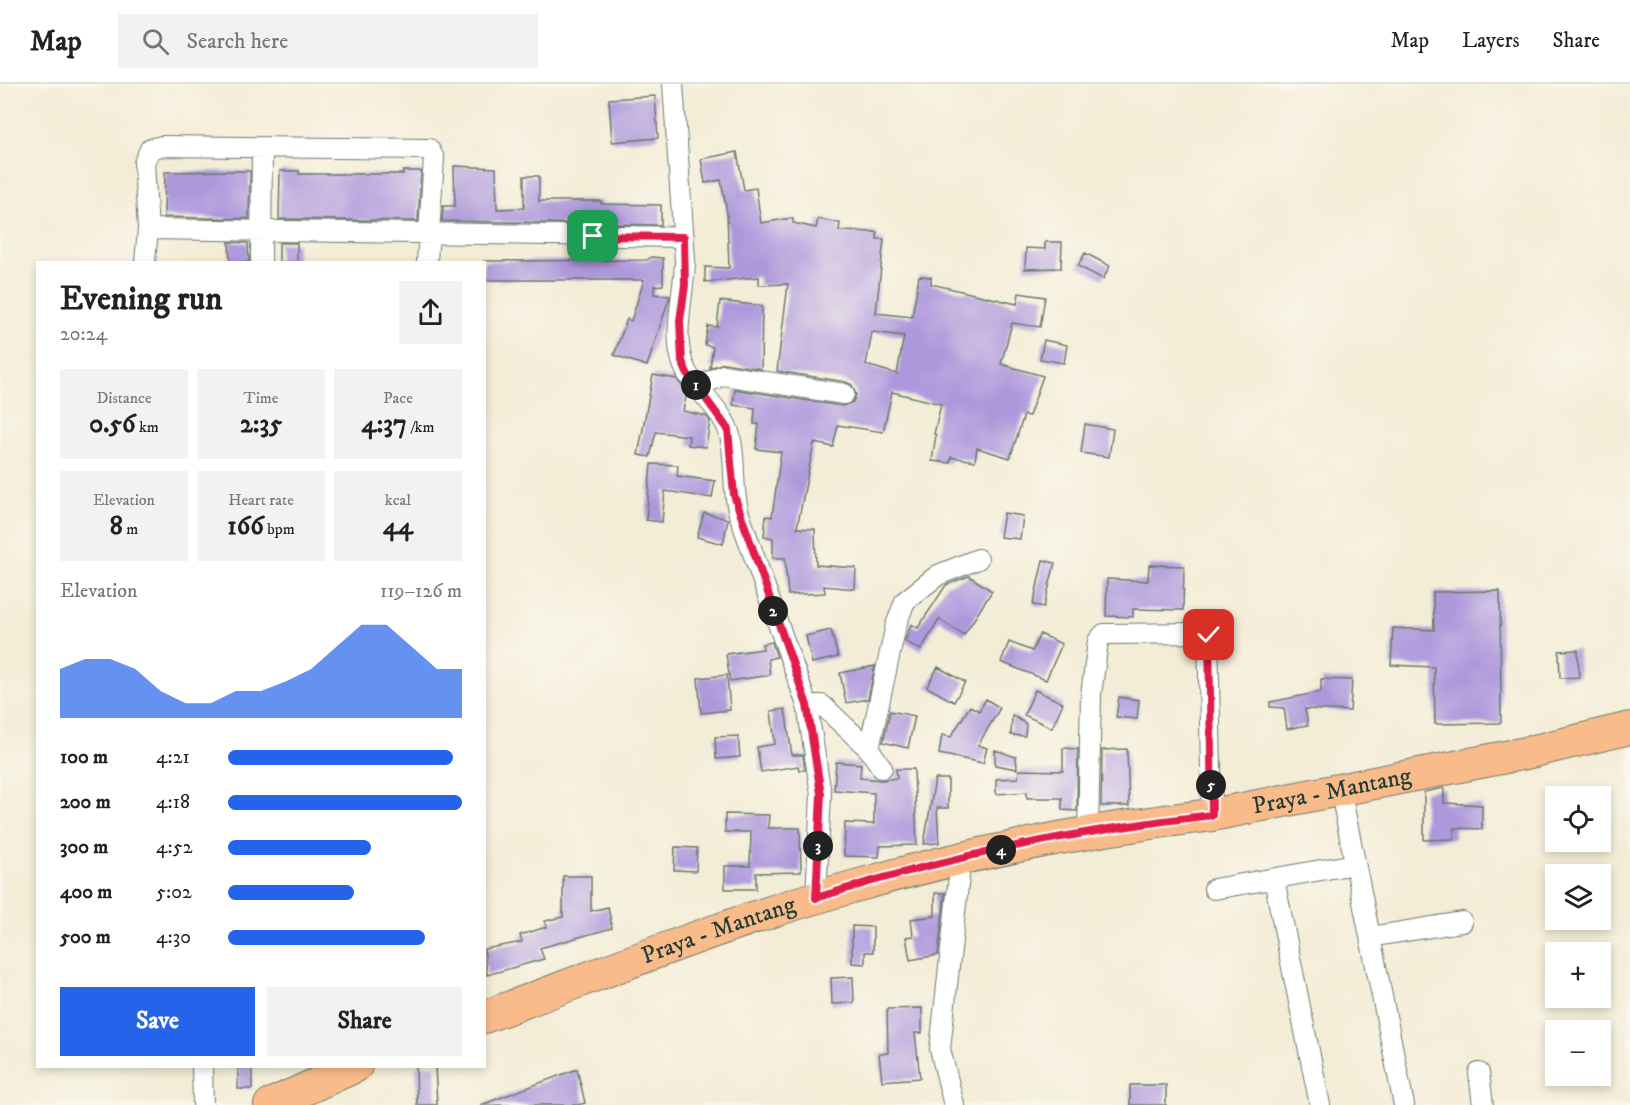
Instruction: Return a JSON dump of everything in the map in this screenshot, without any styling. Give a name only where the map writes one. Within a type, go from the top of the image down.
[{"type":"main road","name":"Praya - Mantang","points":[[486,1016],[728,927],[816,898],[961,858],[1088,834],[1212,815],[1526,753],[1630,728]]},
{"type":"main road","points":[[270,1105],[315,1075],[347,1068]]},
{"type":"street","points":[[673,84],[684,237],[685,285],[680,321],[680,348],[687,373],[728,429],[734,495],[807,705],[821,794],[816,898]]},
{"type":"street","points":[[145,261],[148,229],[144,174],[146,155],[150,149],[162,146],[429,149],[434,158],[427,261]]},
{"type":"street","points":[[261,261],[262,148]]},
{"type":"street","points":[[148,229],[684,237]]},
{"type":"street","points":[[698,387],[723,375],[844,394]]},
{"type":"street","points":[[869,749],[896,625],[905,601],[938,575],[978,559]]},
{"type":"street","points":[[1088,834],[1091,695],[1098,640],[1104,634],[1208,633],[1212,815]]},
{"type":"street","points":[[807,705],[822,705],[869,749],[882,768]]},
{"type":"street","points":[[1340,788],[1404,1105]]},
{"type":"street","points":[[954,1105],[940,1049],[961,858]]},
{"type":"street","points":[[1214,889],[1355,864]]},
{"type":"street","points":[[1274,879],[1320,1105]]},
{"type":"street","points":[[1370,936],[1462,922]]},
{"type":"street","points":[[202,1068],[203,1105]]},
{"type":"street","points":[[1479,1074],[1483,1105]]},
{"type":"building","points":[[655,96],[658,138],[612,142],[609,99]]},
{"type":"building","points":[[737,152],[744,190],[756,188],[761,223],[793,218],[793,223],[816,228],[818,219],[840,223],[839,231],[877,232],[877,239],[884,239],[876,313],[912,317],[919,276],[931,277],[931,284],[1017,304],[1019,293],[1045,297],[1040,327],[1012,323],[1001,364],[1043,376],[1029,416],[1024,415],[1010,458],[977,448],[975,461],[951,457],[950,463],[932,461],[936,435],[934,434],[941,404],[892,392],[883,432],[838,425],[833,447],[814,443],[797,528],[815,529],[816,565],[856,568],[855,589],[824,586],[825,593],[788,595],[785,558],[773,558],[773,538],[764,536],[766,516],[772,517],[781,452],[756,449],[759,424],[754,424],[755,408],[733,405],[735,389],[842,406],[853,402],[856,395],[852,385],[846,382],[777,371],[788,284],[759,285],[759,277],[705,282],[705,267],[729,268],[727,213],[721,180],[705,183],[701,159]],"holes":[[[872,332],[904,336],[897,374],[866,365]]]},
{"type":"building","points":[[454,166],[496,168],[497,209],[524,208],[524,176],[539,176],[539,201],[601,201],[601,204],[661,205],[661,225],[442,221],[443,206],[455,206]]},
{"type":"building","points":[[250,171],[249,219],[164,217],[165,172]]},
{"type":"building","points":[[280,171],[299,171],[299,174],[403,174],[403,171],[421,171],[418,221],[279,219]]},
{"type":"building","points":[[229,242],[248,243],[249,261],[230,261]]},
{"type":"building","points":[[1045,242],[1062,242],[1061,268],[1025,269],[1026,248],[1045,249]]},
{"type":"building","points":[[279,243],[297,243],[297,261],[279,261]]},
{"type":"building","points":[[1085,253],[1110,266],[1103,279],[1078,266]]},
{"type":"building","points":[[651,257],[663,258],[663,285],[654,286],[654,294],[670,296],[647,366],[614,355],[627,319],[631,321],[644,280],[486,280],[486,261],[484,261],[647,260]]},
{"type":"building","points":[[720,301],[762,306],[761,369],[724,363],[710,368],[713,347],[705,345],[708,326],[717,327]]},
{"type":"building","points":[[1044,340],[1067,345],[1064,363],[1040,359]]},
{"type":"building","points":[[653,375],[677,379],[687,393],[683,411],[706,416],[710,421],[706,447],[688,445],[689,436],[656,432],[650,457],[638,455]]},
{"type":"building","points":[[1085,424],[1113,429],[1109,457],[1081,453]]},
{"type":"building","points":[[651,464],[678,465],[677,476],[715,481],[712,498],[665,491],[662,522],[646,520]]},
{"type":"building","points":[[704,513],[728,519],[723,544],[697,537]]},
{"type":"building","points":[[1004,513],[1023,516],[1020,539],[1000,537]]},
{"type":"building","points":[[1043,560],[1055,563],[1044,607],[1033,605]]},
{"type":"building","points":[[1149,565],[1184,566],[1183,610],[1133,609],[1133,617],[1106,616],[1107,579],[1148,581]]},
{"type":"building","points":[[969,576],[992,591],[964,635],[939,619],[921,650],[905,641],[911,624],[918,628],[946,585]]},
{"type":"building","points":[[1500,591],[1501,723],[1435,724],[1434,667],[1391,665],[1393,628],[1434,630],[1433,592]]},
{"type":"building","points":[[831,630],[838,657],[812,663],[806,636]]},
{"type":"building","points":[[1040,634],[1062,644],[1046,680],[1001,662],[1009,642],[1032,651]]},
{"type":"building","points":[[772,642],[777,657],[768,659],[770,675],[730,681],[726,654],[763,649],[762,644]]},
{"type":"building","points":[[1578,650],[1579,677],[1560,678],[1559,651]]},
{"type":"building","points":[[875,666],[868,699],[846,703],[840,673]]},
{"type":"building","points":[[938,667],[965,682],[954,702],[927,687]]},
{"type":"building","points":[[727,675],[730,710],[701,713],[698,678]]},
{"type":"building","points":[[1321,679],[1352,680],[1350,711],[1305,709],[1308,725],[1287,729],[1284,708],[1270,707],[1270,702],[1321,692]]},
{"type":"building","points":[[1035,690],[1063,703],[1052,728],[1024,715]]},
{"type":"building","points":[[1119,697],[1139,700],[1137,719],[1116,717]]},
{"type":"building","points":[[986,699],[1000,708],[978,745],[987,748],[983,763],[939,754],[942,735],[951,737],[970,706],[979,711]]},
{"type":"building","points":[[785,709],[792,755],[803,755],[805,770],[799,770],[798,766],[761,772],[757,747],[775,744],[771,711]]},
{"type":"building","points":[[890,711],[915,716],[908,748],[883,742]]},
{"type":"building","points":[[1012,715],[1026,724],[1025,736],[1011,735]]},
{"type":"building","points":[[738,736],[740,757],[716,759],[715,737]]},
{"type":"building","points":[[1063,748],[1078,749],[1077,811],[1062,810],[1062,798],[1027,798],[1027,792],[996,794],[996,779],[1018,778],[1019,770],[1063,771]]},
{"type":"building","points":[[1127,749],[1129,806],[1101,806],[1102,750]]},
{"type":"building","points":[[995,750],[1016,757],[1017,769],[995,765]]},
{"type":"building","points":[[836,762],[861,764],[860,778],[882,780],[897,778],[896,769],[914,769],[917,845],[880,846],[879,857],[844,856],[845,823],[874,824],[874,793],[834,790]]},
{"type":"building","points":[[935,779],[948,779],[948,808],[937,808],[939,843],[924,844]]},
{"type":"building","points":[[1444,788],[1444,803],[1482,805],[1482,829],[1454,828],[1454,839],[1424,840],[1424,792]]},
{"type":"building","points":[[725,814],[769,815],[768,828],[800,828],[801,872],[756,873],[756,889],[725,889],[725,866],[750,866],[751,832],[725,832]]},
{"type":"building","points":[[675,847],[697,848],[696,871],[674,870]]},
{"type":"building","points":[[563,876],[591,876],[591,911],[608,907],[612,928],[540,948],[544,959],[487,975],[486,949],[522,942],[520,935],[547,927],[545,921],[563,917]]},
{"type":"building","points":[[935,893],[945,893],[938,955],[910,960],[906,937],[913,936],[911,919],[935,916]]},
{"type":"building","points":[[852,926],[873,927],[873,952],[865,952],[865,964],[852,963]]},
{"type":"building","points":[[853,977],[854,1003],[832,1004],[831,978]]},
{"type":"building","points":[[922,1008],[922,1033],[915,1033],[920,1078],[882,1081],[879,1054],[888,1053],[887,1009]]},
{"type":"building","points":[[238,1068],[252,1068],[252,1089],[238,1089]]},
{"type":"building","points":[[416,1068],[435,1068],[437,1105],[417,1105]]},
{"type":"building","points":[[577,1069],[585,1103],[578,1105],[481,1105]]},
{"type":"building","points":[[1130,1085],[1166,1085],[1166,1105],[1130,1105]]},
{"type":"route","points":[[593,236],[684,237],[685,285],[680,321],[682,361],[687,373],[728,429],[731,441],[734,495],[739,514],[807,705],[821,794],[816,898],[961,858],[1161,820],[1212,815],[1209,635]]}]
